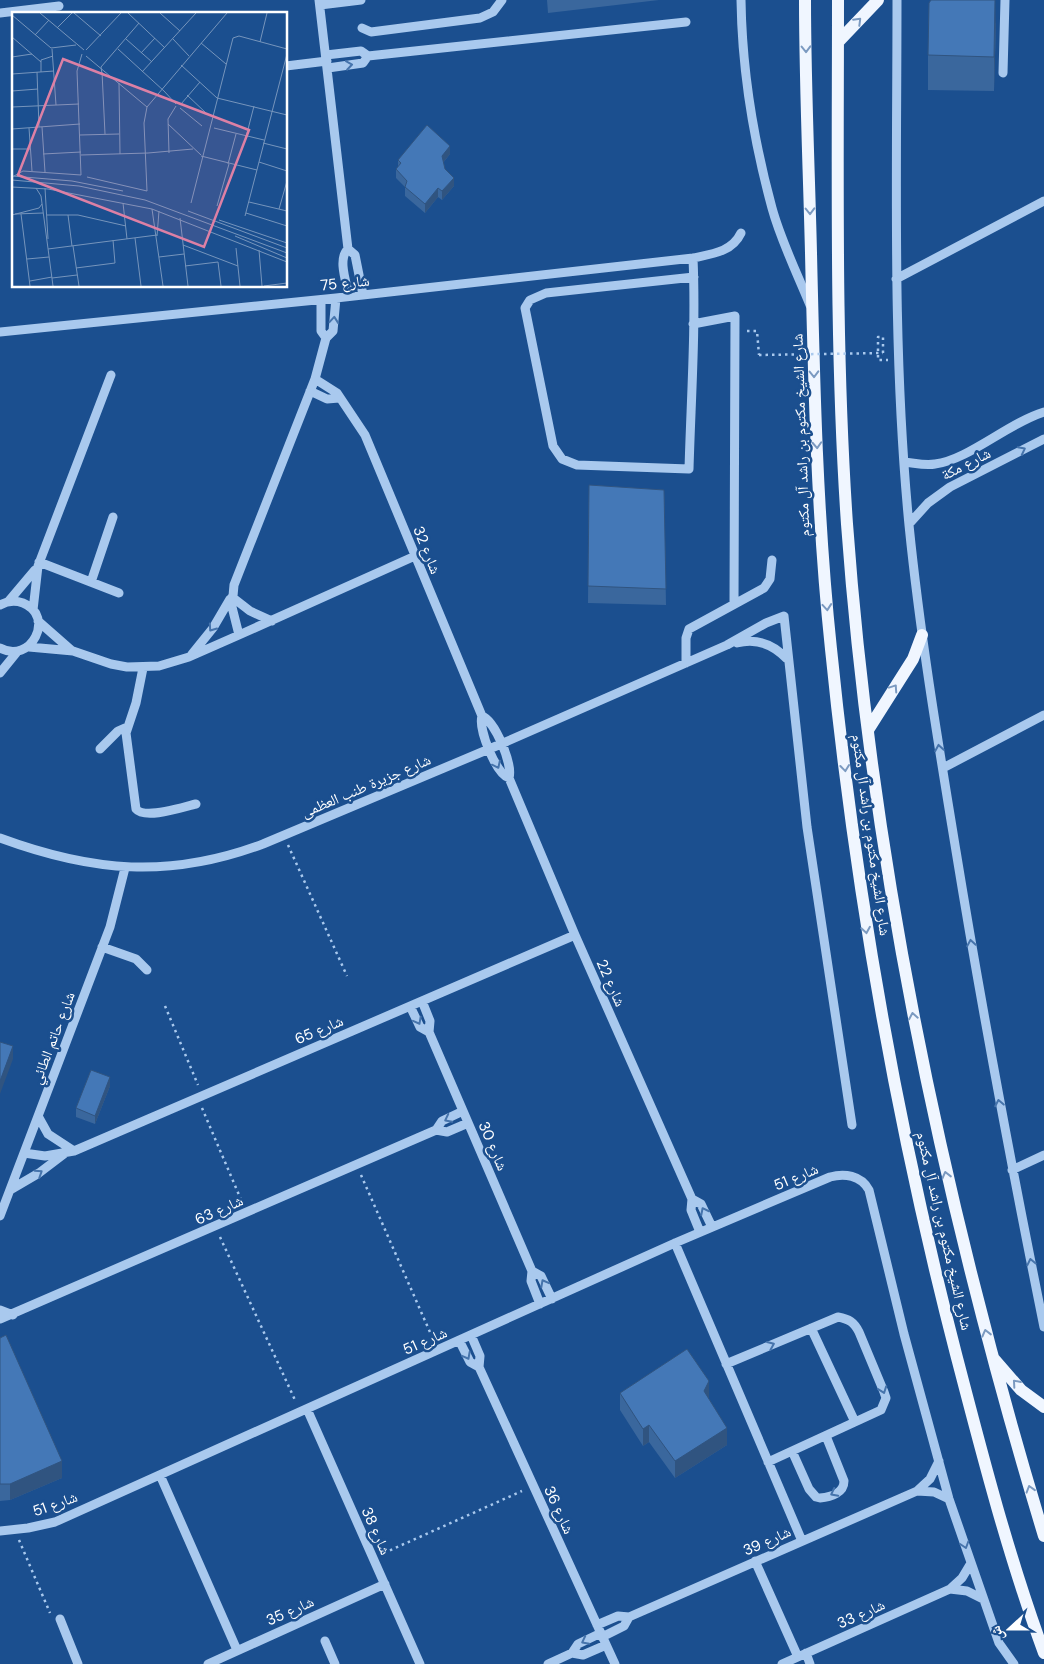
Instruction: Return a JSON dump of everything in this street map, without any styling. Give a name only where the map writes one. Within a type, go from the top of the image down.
[{"type":"main road","name":"شارع الشيخ مكتوم بن راشد آل مكتوم","points":[[838,0],[843,445],[848,526],[868,730],[883,839],[915,1029],[943,1161],[991,1355],[1044,1536]]},
{"type":"main road","points":[[838,42],[878,0]]},
{"type":"main road","name":"شارع الشيخ مكتوم بن راشد آل مكتوم","points":[[805,2],[812,311],[821,531],[831,649],[871,955],[905,1141],[943,1304],[1008,1544],[1044,1653]]},
{"type":"main road","points":[[868,730],[913,658],[922,635]]},
{"type":"main road","points":[[991,1355],[1022,1390],[1044,1407]]},
{"type":"street","points":[[361,0],[319,2],[348,250],[355,255],[362,295]]},
{"type":"street","points":[[362,28],[367,32],[372,32],[470,20],[493,12],[502,0]]},
{"type":"street","points":[[741,0],[749,89],[756,134],[772,210],[812,311]]},
{"type":"street","points":[[897,0],[896,279],[904,462],[909,524],[922,635],[942,768],[987,1040],[1044,1327]]},
{"type":"street","points":[[1003,73],[1006,0]]},
{"type":"street","points":[[0,13],[59,7]]},
{"type":"street","points":[[288,66],[327,61],[361,51],[368,56],[686,22]]},
{"type":"street","points":[[327,61],[363,63],[368,56]]},
{"type":"street","points":[[896,279],[1044,201]]},
{"type":"street","name":"شارع 75","points":[[0,332],[321,300],[693,258],[728,248],[738,240],[741,233]]},
{"type":"street","points":[[348,250],[344,254],[343,260],[349,296]]},
{"type":"street","points":[[693,258],[694,277],[689,469],[577,465],[567,462],[558,456],[553,446],[547,423],[531,344],[526,308],[530,300],[546,293],[694,277]]},
{"type":"street","points":[[239,635],[233,616],[232,597],[238,572],[315,379],[326,338],[333,331],[336,298]]},
{"type":"street","points":[[321,300],[321,331],[326,338]]},
{"type":"street","points":[[693,324],[735,316],[734,604]]},
{"type":"street","points":[[29,647],[38,635],[38,621],[33,610],[38,564],[111,376]]},
{"type":"street","name":"شارع 32","points":[[315,379],[335,391],[354,415],[365,435],[482,716],[480,727],[489,749]]},
{"type":"street","points":[[310,391],[327,399],[339,398]]},
{"type":"street","name":"شارع مكة","points":[[904,462],[927,465],[948,461],[1019,421],[1044,412]]},
{"type":"street","name":"شارع مكة","points":[[909,524],[939,494],[1044,440]]},
{"type":"street","points":[[91,582],[113,517]]},
{"type":"street","points":[[0,673],[17,652],[29,647],[73,651],[111,664],[143,668],[159,666],[189,657],[415,556]]},
{"type":"street","points":[[686,663],[686,638],[689,629],[764,588],[770,579],[772,560]]},
{"type":"street","points":[[38,564],[119,593]]},
{"type":"street","points":[[4,603],[38,564]]},
{"type":"street","points":[[232,597],[250,611],[272,621]]},
{"type":"street","points":[[189,657],[213,628],[232,597]]},
{"type":"street","points":[[4,603],[17,601],[33,610]]},
{"type":"street","name":"شارع جزيرة طنب العظمى","points":[[0,838],[75,862],[125,868],[150,868],[201,863],[243,852],[284,836],[727,645],[766,623],[784,616],[787,659]]},
{"type":"street","points":[[38,621],[73,651]]},
{"type":"street","name":"شارع جزيرة طنب العظمى","points":[[727,645],[747,641],[762,642],[772,646],[787,659]]},
{"type":"street","points":[[0,648],[17,652]]},
{"type":"street","points":[[787,659],[806,827],[852,1125]]},
{"type":"street","points":[[143,668],[136,703],[127,727],[126,740],[131,765],[135,805],[139,812],[147,814],[196,804]]},
{"type":"street","name":"شارع 32","points":[[482,716],[490,721],[501,744]]},
{"type":"street","points":[[942,768],[1044,716]]},
{"type":"street","points":[[100,749],[118,731],[127,727]]},
{"type":"street","name":"شارع 22","points":[[501,744],[510,767],[509,778],[575,935],[692,1199],[690,1210],[700,1232]]},
{"type":"street","name":"شارع 22","points":[[489,749],[500,772],[509,778]]},
{"type":"street","name":"شارع حاتم الطائي","points":[[0,1216],[102,948],[119,898],[125,868]]},
{"type":"street","name":"شارع 65","points":[[10,1190],[70,1152],[575,935]]},
{"type":"street","points":[[102,948],[136,959],[147,970]]},
{"type":"street","name":"شارع 30","points":[[422,1001],[430,1021],[429,1032],[532,1271],[530,1282],[540,1304]]},
{"type":"street","name":"شارع 30","points":[[410,1006],[420,1027],[429,1032]]},
{"type":"street","name":"شارع 63","points":[[1,1317],[13,1315],[436,1130],[442,1121],[463,1112]]},
{"type":"street","points":[[38,1116],[56,1141],[70,1152]]},
{"type":"street","name":"شارع 63","points":[[436,1130],[447,1132],[468,1123]]},
{"type":"street","name":"شارع 65","points":[[24,1153],[45,1156],[70,1152]]},
{"type":"street","points":[[1012,1170],[1044,1155]]},
{"type":"street","name":"شارع 51","points":[[0,1531],[55,1522],[700,1232],[830,1178],[843,1175],[860,1179],[866,1185],[870,1194],[904,1334],[939,1461]]},
{"type":"street","name":"شارع 22","points":[[692,1199],[701,1204],[712,1227]]},
{"type":"street","points":[[675,1244],[802,1541]]},
{"type":"street","name":"شارع 30","points":[[532,1271],[541,1276],[552,1298]]},
{"type":"street","points":[[726,1364],[838,1317],[847,1319],[855,1324],[859,1332],[886,1398],[881,1410],[768,1462]]},
{"type":"street","points":[[812,1328],[855,1422]]},
{"type":"street","name":"شارع 36","points":[[471,1335],[480,1356],[479,1367],[615,1664]]},
{"type":"street","name":"شارع 36","points":[[459,1340],[470,1362],[479,1367]]},
{"type":"street","name":"شارع 38","points":[[303,1410],[385,1584],[420,1664]]},
{"type":"street","points":[[792,1451],[812,1493],[820,1498],[839,1492],[844,1480],[826,1436]]},
{"type":"street","points":[[939,1461],[971,1563],[1006,1664]]},
{"type":"street","name":"شارع 39","points":[[548,1664],[572,1653],[583,1655],[602,1635],[624,1626],[629,1617],[917,1491],[930,1478],[939,1461]]},
{"type":"street","points":[[160,1474],[237,1650]]},
{"type":"street","points":[[917,1491],[934,1492],[950,1499]]},
{"type":"street","points":[[755,1561],[798,1658],[810,1664]]},
{"type":"street","name":"شارع 33","points":[[782,1664],[950,1589],[962,1578],[971,1563]]},
{"type":"street","name":"شارع 35","points":[[208,1664],[385,1584]]},
{"type":"street","points":[[950,1589],[967,1591],[983,1599]]},
{"type":"street","points":[[60,1619],[78,1664]]},
{"type":"street","points":[[325,1640],[335,1664]]},
{"type":"street","points":[[998,1643],[1014,1664]]},
{"type":"path","points":[[757,331],[759,355],[883,353],[883,337],[878,337],[878,360]]},
{"type":"path","points":[[284,836],[347,976]]},
{"type":"path","points":[[165,1006],[247,1213]]},
{"type":"path","points":[[356,1165],[437,1350]]},
{"type":"path","points":[[216,1227],[303,1410]]},
{"type":"path","points":[[373,1558],[533,1486]]},
{"type":"path","points":[[14,1530],[53,1622],[60,1619]]},
{"type":"building","points":[[931,0],[995,0],[994,57],[928,55],[929,3]]},
{"type":"building","points":[[427,125],[450,146],[442,156],[445,169],[454,178],[442,191],[438,188],[425,204],[405,187],[407,181],[396,169],[401,163],[398,160]]},
{"type":"building","points":[[589,485],[664,490],[666,589],[588,586]]},
{"type":"building","points":[[0,1042],[13,1046],[0,1081]]},
{"type":"building","points":[[91,1070],[110,1077],[95,1116],[76,1108]]},
{"type":"building","points":[[6,1335],[62,1461],[10,1484],[0,1484],[0,1338]]},
{"type":"building","points":[[687,1349],[709,1381],[704,1391],[727,1428],[675,1461],[649,1425],[643,1429],[620,1393]]}]
